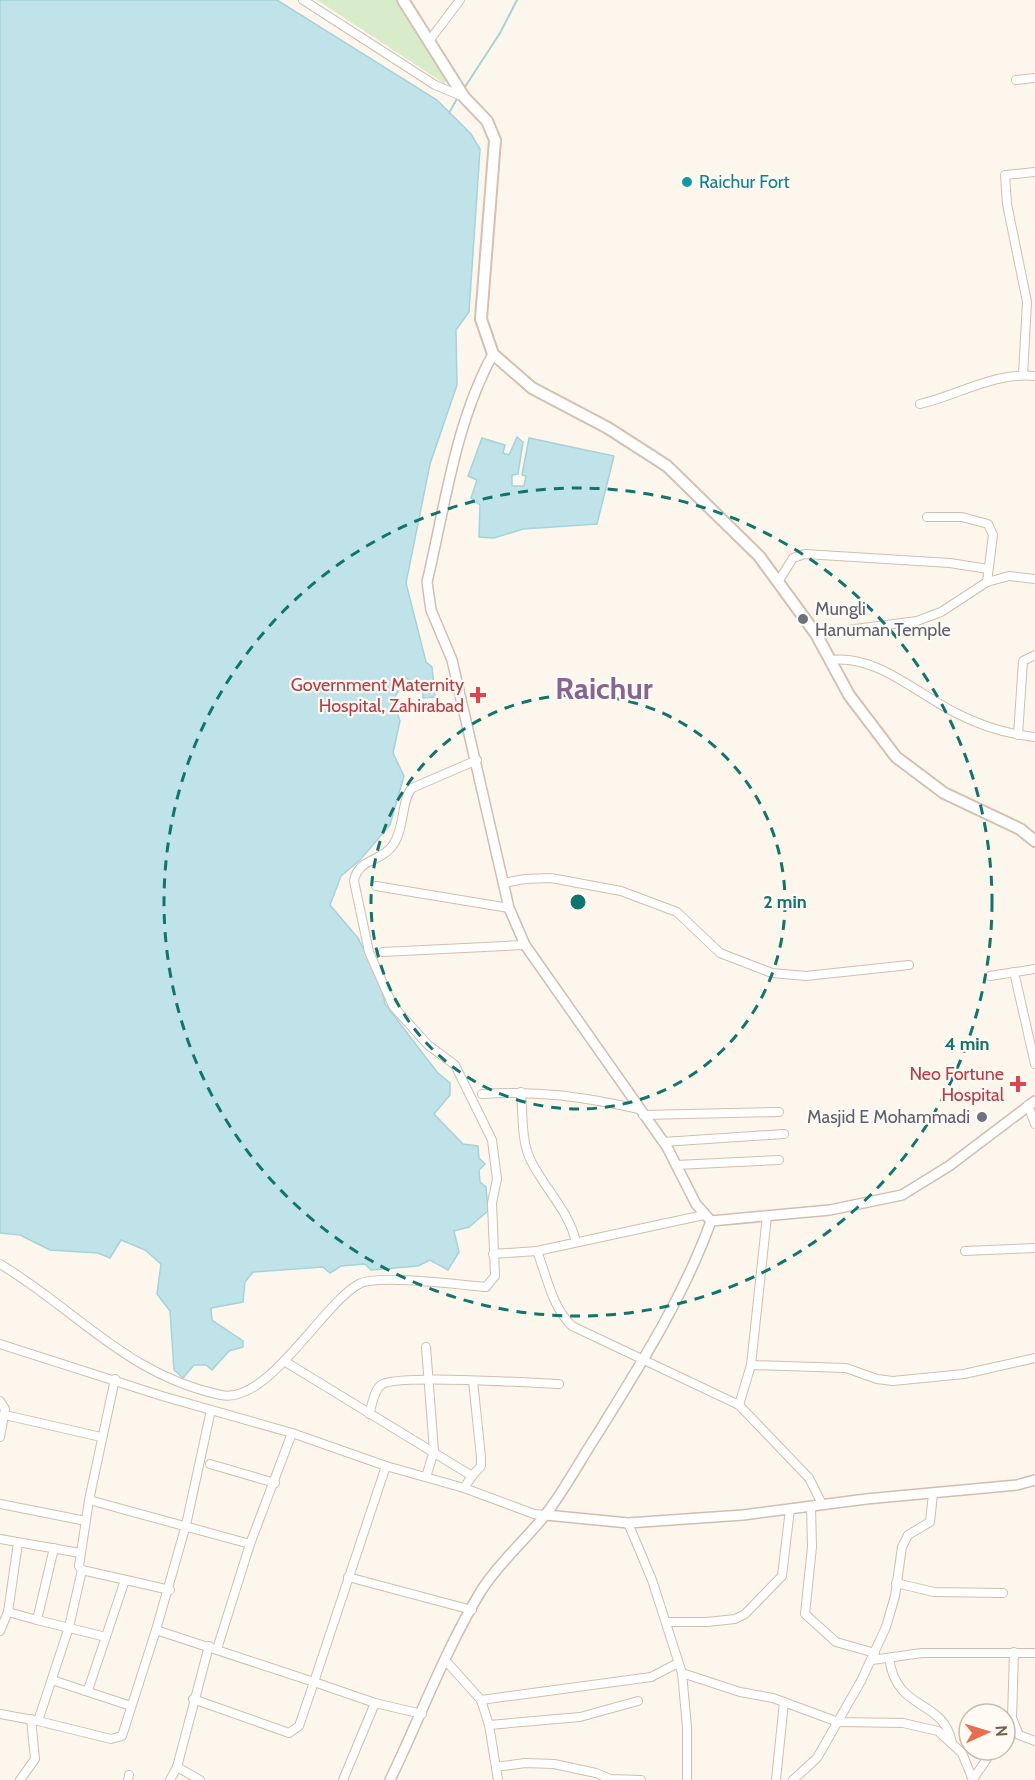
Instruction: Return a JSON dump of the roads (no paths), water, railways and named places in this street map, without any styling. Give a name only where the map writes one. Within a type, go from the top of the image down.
[{"type":"main road","points":[[403,0],[466,99],[487,121],[495,140],[481,319],[493,354],[532,388],[608,428],[667,466],[741,538],[778,582],[816,634],[849,695],[896,757],[944,793],[1020,829],[1035,841]]},
{"type":"street","points":[[303,0],[435,85],[466,99]]},
{"type":"street","points":[[429,41],[460,0]]},
{"type":"street","points":[[1016,80],[1035,78]]},
{"type":"street","points":[[1023,375],[1027,302],[1007,204],[1005,175],[1035,172]]},
{"type":"street","points":[[390,1780],[445,1660],[481,1592],[511,1551],[546,1515],[644,1360],[674,1308],[699,1255],[707,1218],[663,1142],[525,945],[509,908],[477,760],[452,660],[430,610],[427,582],[466,418],[478,381],[493,354]]},
{"type":"street","points":[[920,404],[971,387],[1023,375],[1035,376]]},
{"type":"street","points":[[927,517],[962,517],[988,524],[993,535],[987,582]]},
{"type":"street","points":[[778,582],[793,558],[806,554],[950,563],[988,569]]},
{"type":"street","points":[[816,634],[930,617],[987,582],[1009,576],[1035,579]]},
{"type":"street","points":[[1018,735],[1023,661],[1035,655]]},
{"type":"street","points":[[830,660],[840,659],[875,667],[955,713],[994,730],[1035,737]]},
{"type":"street","points":[[0,1264],[24,1279],[121,1354],[190,1386],[224,1396],[235,1395],[254,1387],[284,1361],[359,1284],[377,1280],[486,1287],[495,1276],[492,1203],[497,1179],[492,1140],[456,1065],[428,1045],[393,1006],[369,952],[354,881],[356,871],[362,865],[383,856],[393,845],[401,829],[407,797],[412,788],[477,760]]},
{"type":"street","points":[[503,883],[551,878],[621,891],[677,912],[720,953],[772,973],[807,976],[909,965]]},
{"type":"street","points":[[376,886],[509,908]]},
{"type":"street","points":[[383,952],[467,950],[525,945]]},
{"type":"street","points":[[990,976],[1035,969]]},
{"type":"street","points":[[1014,972],[1035,1064]]},
{"type":"street","points":[[521,1092],[527,1150],[531,1161],[569,1221],[576,1242]]},
{"type":"street","points":[[482,1094],[521,1092],[584,1096],[641,1112],[779,1112]]},
{"type":"street","points":[[493,1254],[537,1251],[707,1218],[767,1216],[830,1210],[902,1195],[949,1166],[1031,1103],[1035,1124]]},
{"type":"street","points":[[663,1142],[784,1134]]},
{"type":"street","points":[[676,1165],[779,1160]]},
{"type":"street","points":[[739,1406],[751,1365],[767,1216]]},
{"type":"street","points":[[965,1251],[1035,1248]]},
{"type":"street","points":[[537,1251],[562,1316],[572,1326],[739,1406],[809,1478],[822,1504]]},
{"type":"street","points":[[0,1344],[292,1433],[386,1466],[464,1488],[534,1514],[628,1523],[933,1494],[1017,1485],[1035,1480]]},
{"type":"street","points":[[426,1347],[434,1451],[426,1478]]},
{"type":"street","points":[[751,1365],[846,1368],[877,1379],[893,1381],[964,1374],[1035,1358]]},
{"type":"street","points":[[284,1361],[472,1476]]},
{"type":"street","points":[[20,1780],[35,1759],[34,1720],[52,1680],[69,1628],[82,1570],[78,1561],[89,1500],[114,1379]]},
{"type":"street","points":[[369,1414],[382,1384],[429,1380],[560,1384]]},
{"type":"street","points":[[464,1488],[480,1466],[481,1457],[473,1381]]},
{"type":"street","points":[[0,1401],[4,1406],[5,1416],[0,1437]]},
{"type":"street","points":[[0,1714],[117,1739],[122,1736],[170,1590],[212,1410]]},
{"type":"street","points":[[5,1416],[101,1437]]},
{"type":"street","points":[[170,1780],[177,1767],[193,1699],[292,1433]]},
{"type":"street","points":[[210,1464],[275,1483]]},
{"type":"street","points":[[193,1699],[289,1733],[299,1726],[386,1466]]},
{"type":"street","points":[[793,1780],[810,1768],[817,1758],[873,1657],[895,1596],[902,1547],[908,1535],[930,1522],[933,1494]]},
{"type":"street","points":[[89,1500],[250,1544]]},
{"type":"street","points":[[0,1504],[86,1521]]},
{"type":"street","points":[[811,1506],[812,1547],[806,1614],[836,1642],[873,1657],[888,1658],[922,1653],[1035,1653]]},
{"type":"street","points":[[667,1622],[716,1621],[735,1619],[745,1614],[782,1576],[790,1509]]},
{"type":"street","points":[[628,1523],[667,1622],[682,1673],[687,1727],[687,1780]]},
{"type":"street","points":[[0,1539],[80,1553]]},
{"type":"street","points":[[0,1632],[8,1612],[18,1543]]},
{"type":"street","points":[[37,1620],[54,1548]]},
{"type":"street","points":[[82,1570],[170,1590]]},
{"type":"street","points":[[348,1577],[472,1610]]},
{"type":"street","points":[[88,1690],[125,1580]]},
{"type":"street","points":[[896,1583],[934,1592],[1003,1593]]},
{"type":"street","points":[[8,1612],[106,1637]]},
{"type":"street","points":[[156,1630],[375,1703],[422,1714]]},
{"type":"street","points":[[1014,1652],[1011,1718],[1020,1736],[1035,1742]]},
{"type":"street","points":[[888,1658],[897,1688],[942,1719],[950,1731],[952,1743]]},
{"type":"street","points":[[445,1660],[481,1700],[489,1725],[498,1780]]},
{"type":"street","points":[[481,1700],[651,1677],[678,1663]]},
{"type":"street","points":[[682,1673],[740,1692],[784,1702],[838,1722],[925,1726],[938,1731],[962,1753],[973,1779]]},
{"type":"street","points":[[52,1680],[131,1706]]},
{"type":"street","points":[[489,1725],[580,1716],[638,1701]]},
{"type":"street","points":[[776,1780],[784,1702]]},
{"type":"street","points":[[343,1780],[375,1703]]},
{"type":"street","points":[[973,1779],[985,1762]]},
{"type":"street","points":[[496,1767],[525,1763],[554,1764],[596,1773],[610,1779],[641,1780]]},
{"type":"street","points":[[177,1767],[200,1780]]},
{"type":"water","points":[[0,0],[277,0],[437,100],[471,134],[480,149],[469,312],[456,330],[457,385],[430,464],[406,583],[426,662],[432,667],[435,697],[423,698],[422,686],[406,678],[393,700],[400,721],[393,753],[404,776],[390,825],[360,860],[341,876],[330,905],[358,938],[381,984],[385,1004],[437,1072],[450,1083],[450,1095],[434,1114],[463,1144],[478,1146],[479,1158],[485,1164],[479,1170],[480,1182],[486,1187],[488,1211],[469,1227],[454,1231],[459,1252],[448,1270],[430,1260],[418,1266],[371,1270],[365,1264],[341,1266],[330,1273],[323,1267],[253,1272],[245,1282],[243,1302],[211,1308],[212,1320],[243,1341],[243,1347],[229,1351],[212,1370],[206,1365],[194,1365],[183,1378],[174,1370],[170,1311],[157,1294],[161,1264],[145,1250],[121,1240],[110,1258],[98,1253],[50,1250],[20,1235],[0,1233]]},
{"type":"water","points":[[517,437],[523,442],[518,474],[512,475],[512,486],[524,486],[526,476],[522,475],[529,438],[614,456],[597,524],[523,529],[494,538],[479,537],[480,505],[471,498],[477,480],[468,476],[482,438],[505,445],[503,453],[509,455]]},
{"type":"waterway","points":[[463,90],[500,33],[517,0]]},
{"type":"waterway","points":[[449,113],[458,97]]},
{"type":"place","name":"Raichur Fort","points":[[687,182]]},
{"type":"place","name":"Mungli Hanuman Temple","points":[[803,619]]},
{"type":"place","name":"Government Maternity Hospital, Zahirabad","points":[[478,695]]},
{"type":"place","name":"Neo Fortune Hospital","points":[[1018,1084]]},
{"type":"place","name":"Masjid E Mohammadi","points":[[982,1117]]},
{"type":"district","name":"Raichur","points":[[604,689]]}]
